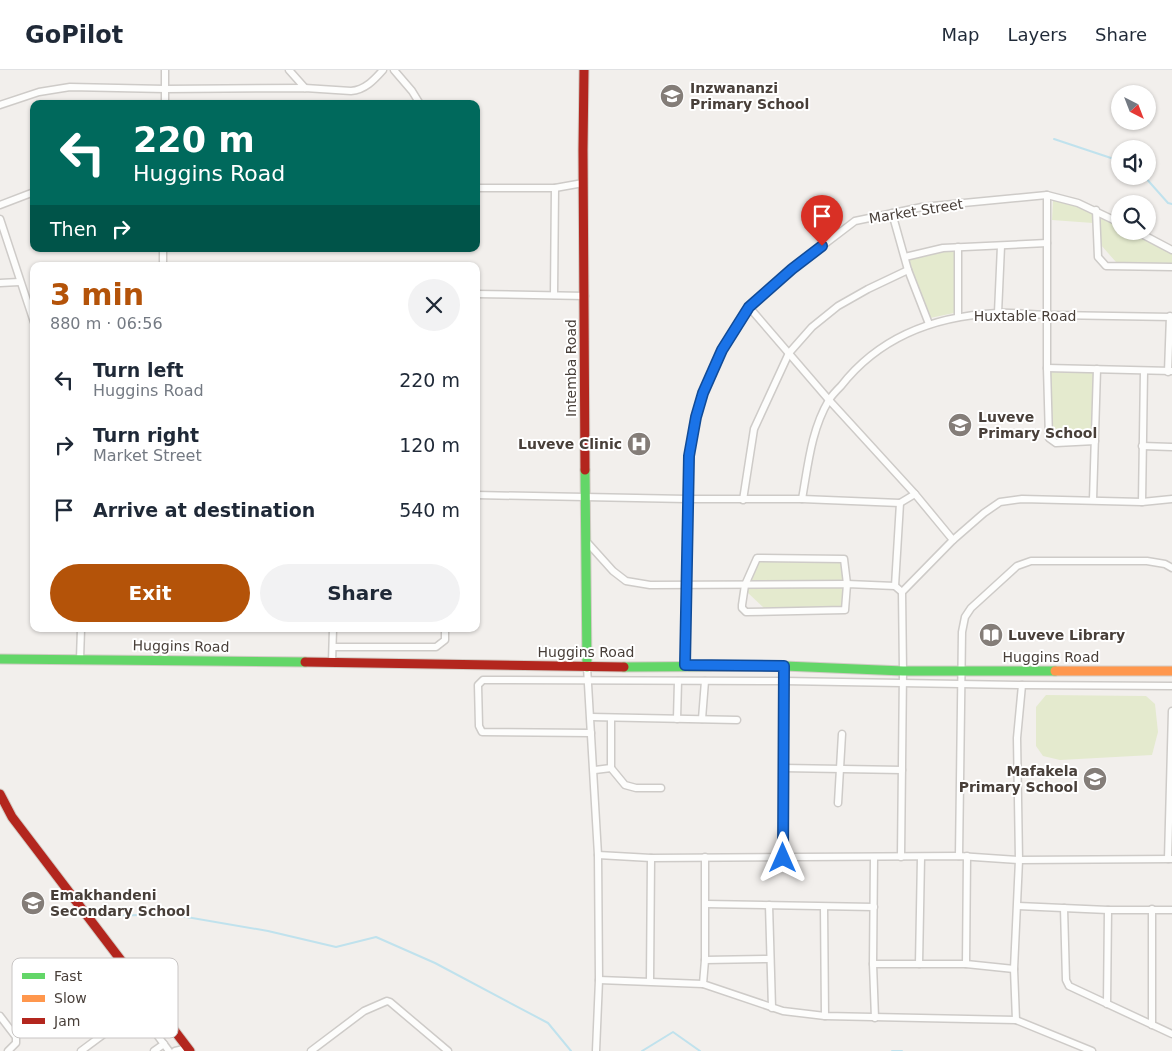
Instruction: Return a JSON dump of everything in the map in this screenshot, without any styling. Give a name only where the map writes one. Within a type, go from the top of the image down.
[{"type":"street","points":[[165,70],[165,100]]},
{"type":"street","points":[[289,70],[306,88]]},
{"type":"street","points":[[0,105],[54,89],[94,87],[357,90],[373,81],[383,70]]},
{"type":"street","points":[[394,70],[412,90],[418,100]]},
{"type":"street","name":"Intemba Road","points":[[584,70],[583,183],[587,666]]},
{"type":"street","points":[[480,188],[555,188],[583,183]]},
{"type":"street","points":[[554,295],[555,188]]},
{"type":"street","points":[[0,205],[30,194]]},
{"type":"street","points":[[1046,195],[1046,368],[1049,438],[1056,443],[1095,442]]},
{"type":"street","name":"Market Street","points":[[685,665],[689,456],[696,417],[703,393],[722,350],[749,307],[792,269],[855,221],[940,205],[1046,195],[1067,199],[1111,218]]},
{"type":"street","points":[[1096,210],[1098,256],[1106,266],[1172,267]]},
{"type":"street","points":[[892,213],[908,270],[929,324]]},
{"type":"street","points":[[0,218],[19,282],[30,303]]},
{"type":"street","points":[[1153,240],[1172,250]]},
{"type":"street","points":[[905,257],[943,248],[1047,243]]},
{"type":"street","points":[[998,313],[1001,246]]},
{"type":"street","points":[[958,247],[958,317]]},
{"type":"street","points":[[743,500],[754,429],[789,353],[812,328],[838,306],[868,288],[908,270]]},
{"type":"street","points":[[0,283],[19,282]]},
{"type":"street","points":[[480,294],[585,296]]},
{"type":"street","points":[[749,307],[954,540]]},
{"type":"street","name":"Huxtable Road","points":[[802,499],[816,430],[829,400],[852,371],[866,358],[894,339],[929,324],[958,317],[998,313],[1171,316]]},
{"type":"street","points":[[1046,368],[1170,371],[1171,316]]},
{"type":"street","points":[[1093,500],[1097,369]]},
{"type":"street","points":[[1142,502],[1144,371]]},
{"type":"street","points":[[1142,446],[1172,447]]},
{"type":"street","points":[[480,495],[743,500],[802,499],[900,503],[915,494]]},
{"type":"street","points":[[900,857],[903,684],[902,592],[954,540],[1000,502],[1022,499],[1142,502],[1172,499]]},
{"type":"street","points":[[895,586],[900,503]]},
{"type":"street","points":[[586,541],[613,571],[626,581],[650,585],[847,584],[895,586],[902,592]]},
{"type":"street","points":[[761,557],[844,559],[847,584],[846,608],[843,612],[746,612],[742,604],[745,585],[753,564],[757,558],[761,557]]},
{"type":"street","points":[[959,856],[961,670],[962,632],[965,617],[984,596],[1024,562],[1147,560],[1165,564],[1172,568]]},
{"type":"street","points":[[80,659],[81,632]]},
{"type":"street","points":[[332,662],[333,632]]},
{"type":"street","points":[[333,647],[436,647],[445,640],[445,632]]},
{"type":"street","name":"Huggins Road","points":[[0,660],[80,659],[587,666],[784,666],[903,671],[1172,671]]},
{"type":"street","points":[[587,666],[595,770],[598,855],[596,1051]]},
{"type":"street","points":[[783,858],[784,666]]},
{"type":"street","points":[[592,733],[482,732],[478,726],[478,685],[483,680],[784,680],[903,684],[1172,686]]},
{"type":"street","points":[[677,719],[678,681]]},
{"type":"street","points":[[702,719],[705,681]]},
{"type":"street","points":[[1016,1020],[1014,968],[1019,860],[1017,738],[1022,685]]},
{"type":"street","points":[[598,855],[651,858],[967,856],[1019,860],[1170,859],[1172,711]]},
{"type":"street","points":[[591,717],[737,720]]},
{"type":"street","points":[[611,718],[611,768],[626,785],[636,788],[661,788]]},
{"type":"street","points":[[838,803],[842,734]]},
{"type":"street","points":[[595,770],[611,768]]},
{"type":"street","points":[[783,768],[902,770]]},
{"type":"street","points":[[0,794],[12,816],[120,958]]},
{"type":"street","points":[[920,964],[921,856]]},
{"type":"street","points":[[966,964],[967,856]]},
{"type":"street","points":[[703,984],[706,904],[705,857]]},
{"type":"street","points":[[874,857],[873,964],[875,1018]]},
{"type":"street","points":[[650,981],[651,858]]},
{"type":"street","points":[[706,904],[874,908]]},
{"type":"street","points":[[769,906],[772,1008]]},
{"type":"street","points":[[1018,906],[1108,910],[1172,910]]},
{"type":"street","points":[[824,907],[825,1016]]},
{"type":"street","points":[[1064,908],[1066,983],[1073,989],[1172,1034]]},
{"type":"street","points":[[1152,909],[1152,1025]]},
{"type":"street","points":[[1107,1004],[1108,910]]},
{"type":"street","points":[[705,960],[770,959]]},
{"type":"street","points":[[873,964],[966,964],[1014,968]]},
{"type":"street","points":[[598,980],[703,984],[772,1008],[793,1013],[875,1018],[1016,1020],[1092,1051]]},
{"type":"street","points":[[311,1051],[364,1011],[387,1001],[448,1051]]},
{"type":"street","points":[[0,1016],[12,1032]]},
{"type":"street","points":[[175,1051],[189,1049],[178,1034]]},
{"type":"street","points":[[8,1051],[16,1043],[16,1038]]},
{"type":"street","points":[[81,1051],[98,1038]]},
{"type":"street","points":[[160,1038],[169,1051]]},
{"type":"street","points":[[154,1051],[164,1044]]},
{"type":"green space","points":[[1053,201],[1066,202],[1092,212],[1093,223],[1052,220]]},
{"type":"green space","points":[[1100,216],[1111,222],[1111,240],[1147,240],[1172,253],[1172,264],[1116,262],[1101,245]]},
{"type":"green space","points":[[954,250],[954,313],[930,318],[908,259]]},
{"type":"green space","points":[[1050,372],[1094,373],[1093,438],[1056,441],[1050,435]]},
{"type":"green space","points":[[760,560],[842,563],[843,607],[764,608],[747,592]]},
{"type":"green space","points":[[1046,695],[1146,696],[1155,704],[1158,732],[1152,755],[1060,760],[1043,756],[1036,746],[1036,707]]},
{"type":"waterway","points":[[1054,139],[1111,158]]},
{"type":"waterway","points":[[1152,185],[1168,203],[1172,204]]},
{"type":"waterway","points":[[110,916],[169,914],[268,931],[336,947],[376,937],[435,963],[548,1023],[571,1051]]},
{"type":"waterway","points":[[642,1051],[673,1032],[700,1051]]},
{"type":"waterway","points":[[892,1051],[902,1051]]},
{"type":"traffic: fast","points":[[585,470],[587,667]]},
{"type":"traffic: fast","points":[[0,659],[305,662]]},
{"type":"traffic: fast","points":[[624,667],[784,666],[903,671],[1055,671]]},
{"type":"traffic: slow","points":[[1055,671],[1172,671]]},
{"type":"traffic: jam","points":[[584,70],[585,470]]},
{"type":"traffic: jam","points":[[305,662],[624,667]]},
{"type":"traffic: jam","points":[[0,794],[12,817],[119,958]]},
{"type":"traffic: jam","points":[[178,1035],[190,1051]]},
{"type":"place","name":"Inzwananzi Primary School","points":[[672,96]]},
{"type":"place","name":"Luveve Primary School","points":[[960,425]]},
{"type":"place","name":"Luveve Clinic","points":[[639,444]]},
{"type":"place","name":"Luveve Library","points":[[991,635]]},
{"type":"place","name":"Mafakela Primary School","points":[[1095,779]]},
{"type":"place","name":"Emakhandeni Secondary School","points":[[33,903]]},
{"type":"route","points":[[783,858],[784,666],[685,665],[689,456],[696,417],[711,373],[722,350],[749,307],[792,269],[822,246]]}]
